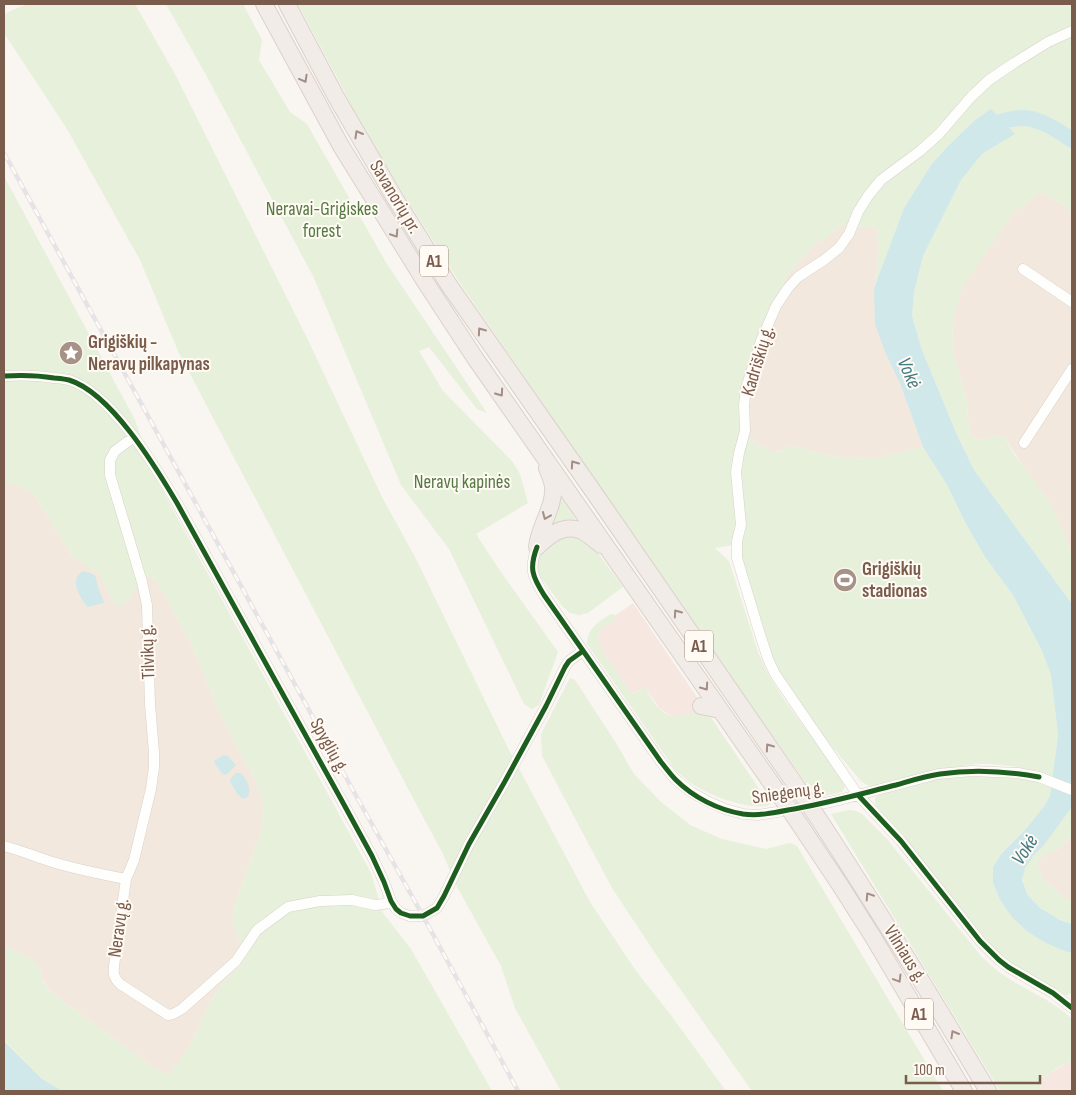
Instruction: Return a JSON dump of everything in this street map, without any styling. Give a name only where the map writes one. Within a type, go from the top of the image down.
[{"type":"highway","name":"A1","points":[[264,4],[341,146],[475,358],[720,710]]},
{"type":"highway","name":"Savanorių pr.","points":[[288,4],[335,95],[393,195],[449,285],[818,818]]},
{"type":"highway","points":[[292,4],[335,95]]},
{"type":"highway","points":[[537,547],[538,538],[552,499],[553,486],[542,453]]},
{"type":"highway","points":[[537,547],[556,531],[573,529],[582,531],[599,543],[617,561]]},
{"type":"highway","points":[[701,706],[720,710]]},
{"type":"highway","name":"Vilniaus g.","points":[[720,710],[840,884],[964,1091]]},
{"type":"highway","name":"Vilniaus g.","points":[[818,818],[876,907],[988,1091]]},
{"type":"street","name":"Kadriškių g.","points":[[1072,31],[1048,42],[989,80],[971,97],[939,134],[881,180],[858,212],[849,234],[839,248],[798,277],[788,288],[776,306],[761,341],[746,388],[744,404],[745,431],[736,472],[741,525],[737,558],[768,659],[775,674],[858,795],[901,841],[980,941],[1008,967],[1053,993],[1072,1008]]},
{"type":"street","points":[[1023,269],[1072,302]]},
{"type":"street","points":[[1024,443],[1072,369]]},
{"type":"street","name":"Spyglių g.","points":[[4,376],[34,375],[69,380],[86,388],[103,402],[134,437],[161,476],[342,801],[372,856],[391,901]]},
{"type":"street","name":"Tilvikų g.","points":[[126,879],[134,860],[151,789],[154,767],[147,605],[110,475],[110,460],[114,451],[134,437]]},
{"type":"street","name":"Sniegenų g.","points":[[537,547],[532,560],[536,584],[666,768],[675,779],[691,792],[726,810],[758,815],[839,800],[938,774],[972,771],[1018,773],[1039,777],[1072,790]]},
{"type":"street","points":[[391,901],[401,913],[410,916],[423,916],[437,908],[469,844],[546,706],[564,667],[583,651]]},
{"type":"street","name":"Neravų g.","points":[[4,846],[57,863],[126,879],[113,973],[115,979],[120,984],[168,1015],[182,1009],[236,961],[257,930],[288,908],[320,901],[352,900],[376,904],[384,904],[391,901]]},
{"type":"shaded area","points":[[1041,192],[1072,210],[1072,553],[1060,526],[1004,436],[994,435],[984,440],[977,439],[970,433],[967,401],[954,356],[952,326],[961,287],[1014,212]]},
{"type":"shaded area","points":[[841,225],[877,228],[879,250],[874,288],[885,352],[900,384],[923,447],[871,459],[832,456],[793,446],[772,453],[755,443],[742,430],[739,420],[739,392],[743,374],[769,311],[788,275],[815,243],[825,239]]},
{"type":"shaded area","points":[[4,484],[23,487],[35,496],[72,556],[98,572],[116,606],[145,575],[156,580],[190,641],[217,707],[252,774],[263,801],[262,829],[235,904],[232,924],[243,947],[244,961],[221,985],[211,1001],[189,1048],[170,1073],[164,1074],[149,1064],[53,994],[43,981],[39,967],[32,960],[4,946]]},
{"type":"shaded area","points":[[633,603],[712,719],[690,713],[671,716],[659,708],[645,687],[632,694],[604,654],[598,639],[600,630],[615,620],[616,615]]},
{"type":"shaded area","points":[[1072,835],[1072,903],[1043,880],[1037,863],[1044,854],[1057,850]]},
{"type":"shaded area","points":[[1072,1062],[1072,1091],[1040,1091],[1041,1082],[1048,1074]]},
{"type":"green space","points":[[27,4],[135,4],[176,76],[307,338],[382,497],[416,559],[507,746],[590,902],[636,971],[726,1091],[561,1091],[515,1008],[501,966],[456,885],[443,854],[178,351],[140,260],[67,129],[4,33],[4,14]]},
{"type":"green space","points":[[166,4],[243,4],[262,40],[259,60],[290,112],[307,124],[387,264],[487,413],[477,409],[429,347],[419,351],[443,391],[512,461],[520,474],[528,503],[476,534],[558,652],[539,705],[532,709],[524,704],[449,549],[401,485],[313,276]]},
{"type":"green space","points":[[298,4],[1072,4],[1072,213],[1067,207],[1041,192],[1014,212],[962,287],[952,326],[954,356],[967,401],[970,433],[977,439],[984,440],[994,435],[1004,436],[1014,454],[1051,503],[1072,553],[1072,604],[974,470],[957,435],[922,350],[912,316],[914,292],[923,256],[961,180],[982,154],[1007,139],[985,113],[948,146],[931,165],[904,208],[874,288],[879,250],[877,228],[841,225],[825,239],[815,243],[788,275],[769,311],[743,374],[739,392],[739,420],[742,430],[755,443],[773,453],[793,446],[832,456],[871,459],[923,447],[947,485],[985,557],[1013,595],[1042,651],[1051,675],[1058,735],[1050,795],[1045,805],[1025,830],[1001,854],[993,867],[993,883],[1000,900],[1012,917],[1067,952],[1072,952],[1072,995],[1069,993],[1067,996],[1011,963],[994,949],[903,835],[876,806],[875,802],[875,798],[881,793],[940,779],[988,775],[1034,781],[1037,773],[1012,766],[975,764],[919,774],[879,785],[869,786],[861,781],[818,730],[773,663],[733,545],[715,548],[729,561],[758,652],[767,672],[781,695],[840,776],[845,786],[842,792],[819,797],[806,783],[700,633],[460,283],[379,155]]},
{"type":"green space","points":[[4,176],[135,420],[154,475],[371,873],[383,913],[411,949],[492,1091],[63,1091],[42,1079],[4,1040],[4,946],[32,959],[39,967],[43,982],[53,994],[149,1064],[164,1074],[170,1073],[189,1048],[211,1001],[221,985],[244,961],[243,947],[232,924],[235,904],[262,829],[263,801],[252,774],[217,707],[190,641],[156,580],[145,575],[127,601],[116,607],[98,572],[72,556],[35,496],[23,487],[4,484]]},
{"type":"green space","points":[[558,492],[579,524],[544,532]]},
{"type":"green space","points":[[567,532],[590,542],[623,587],[588,613],[579,615],[570,613],[563,607],[538,574],[538,559],[544,546]]},
{"type":"green space","points":[[611,614],[616,615],[615,620],[600,630],[598,639],[604,654],[632,694],[645,686],[656,705],[664,713],[678,716],[695,713],[712,719],[770,805],[751,806],[729,801],[698,788],[676,771],[587,644],[591,630]]},
{"type":"green space","points":[[570,678],[575,680],[634,774],[661,802],[690,825],[722,839],[766,849],[790,843],[797,846],[943,1091],[752,1091],[661,962],[612,888],[542,756],[541,734]]},
{"type":"green space","points":[[1072,807],[1072,835],[1057,850],[1044,854],[1037,863],[1043,880],[1072,903],[1072,924],[1054,917],[1036,904],[1024,887],[1022,878],[1029,862]]},
{"type":"green space","points":[[849,810],[862,814],[887,839],[981,956],[999,972],[1046,1000],[1072,1019],[1072,1062],[1049,1073],[1040,1085],[1040,1091],[1000,1091],[831,814]]},
{"type":"water","points":[[991,109],[1015,134],[982,154],[961,180],[923,256],[914,292],[912,316],[922,350],[957,435],[974,470],[1072,604],[1072,807],[1025,868],[1022,880],[1027,894],[1040,908],[1060,920],[1072,924],[1072,952],[1067,952],[1046,943],[1028,932],[1012,917],[1000,900],[993,883],[993,867],[1001,854],[1025,830],[1045,805],[1050,795],[1058,735],[1051,675],[1042,651],[1013,595],[985,557],[947,485],[923,447],[875,324],[874,288],[904,208],[931,165],[975,120]]},
{"type":"water","points":[[82,571],[95,575],[103,603],[88,607],[84,602],[76,585],[77,577]]},
{"type":"water","points":[[224,755],[228,756],[236,765],[226,775],[222,774],[214,762]]},
{"type":"water","points":[[236,773],[242,774],[248,785],[248,795],[243,799],[237,794],[230,781]]},
{"type":"water","points":[[4,1041],[42,1079],[63,1091],[4,1091]]},
{"type":"waterway","name":"Vokė","points":[[982,130],[1002,121],[1024,118],[1047,125],[1072,140]]},
{"type":"railway","points":[[4,153],[518,1091]]},
{"type":"cycle path","points":[[4,376],[23,375],[60,378],[85,387],[116,415],[130,432],[157,470],[177,503],[372,856],[391,901],[401,913],[410,916],[423,916],[437,908],[469,844],[546,706],[565,667],[569,661],[583,651]]},
{"type":"cycle path","points":[[537,547],[533,561],[533,572],[544,595],[661,762],[676,780],[706,802],[749,815],[777,812],[829,802],[940,774],[989,771],[1039,777]]},
{"type":"cycle path","points":[[858,795],[901,841],[980,941],[999,960],[1053,993],[1072,1008]]},
{"type":"place","name":"Grigiškių - Neravų pilkapynas","points":[[71,353]]},
{"type":"place","name":"Grigiškių stadionas","points":[[845,580]]},
{"type":"park label","name":"Neravai-Grigiskes forest","points":[[322,220]]},
{"type":"park label","name":"Neravų kapinės","points":[[462,482]]}]
